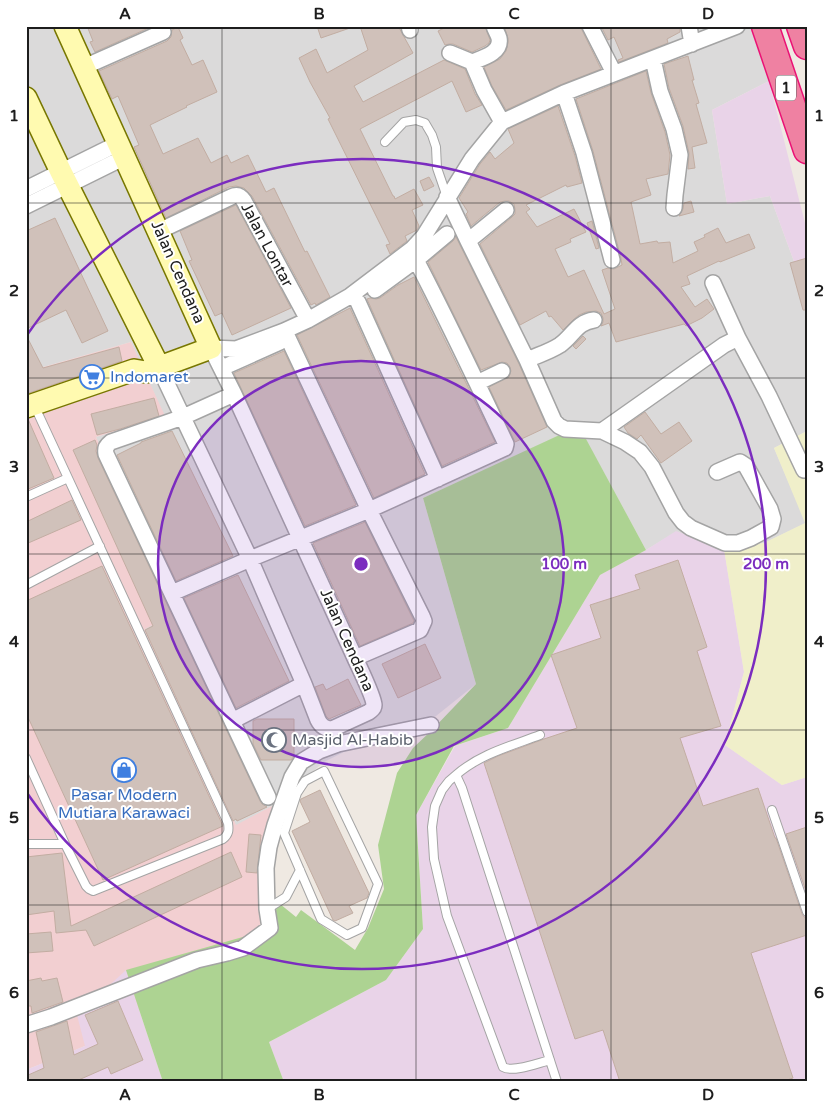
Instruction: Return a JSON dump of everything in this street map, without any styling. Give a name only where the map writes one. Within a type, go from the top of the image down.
[{"type":"highway","name":"1","points":[[765,26],[807,150]]},
{"type":"highway","points":[[800,26],[807,46]]},
{"type":"street","name":"Jalan Cendana","points":[[26,98],[153,370],[183,417],[250,559],[318,720],[327,729],[332,729],[369,712],[374,706],[372,697],[355,658],[65,26]]},
{"type":"street","points":[[472,62],[497,49],[499,38],[494,26]]},
{"type":"street","points":[[590,26],[614,73]]},
{"type":"street","points":[[689,26],[692,44]]},
{"type":"street","points":[[31,409],[128,385],[140,380],[153,370],[212,348],[236,348],[284,331],[308,320],[350,296],[412,250],[424,236],[472,159],[502,122],[564,93],[736,27]]},
{"type":"street","points":[[84,67],[163,32]]},
{"type":"street","points":[[450,53],[472,62],[484,90],[502,122]]},
{"type":"street","points":[[653,59],[660,90],[674,129],[680,155],[674,208]]},
{"type":"street","points":[[564,93],[584,153],[612,260]]},
{"type":"street","points":[[26,206],[65,179],[122,150]]},
{"type":"street","points":[[26,189],[65,179]]},
{"type":"street","name":"Jalan Lontar","points":[[159,231],[231,197],[239,196],[244,201],[308,320]]},
{"type":"street","points":[[447,197],[558,426],[564,429],[602,431],[640,452],[652,467],[676,513],[691,528],[725,543],[738,543],[771,527],[773,519],[770,509],[746,466],[740,462],[718,472]]},
{"type":"street","points":[[468,241],[506,210]]},
{"type":"street","points":[[222,368],[288,338],[358,302],[416,260],[447,234]]},
{"type":"street","points":[[172,593],[369,510],[506,446],[445,316],[416,260]]},
{"type":"street","points":[[712,283],[804,470]]},
{"type":"street","points":[[358,302],[438,479]]},
{"type":"street","points":[[527,360],[550,351],[562,343],[582,324],[594,320]]},
{"type":"street","points":[[288,338],[424,621],[420,630],[355,658]]},
{"type":"street","points":[[602,431],[724,345],[738,338]]},
{"type":"street","points":[[477,383],[502,372]]},
{"type":"street","points":[[234,394],[183,417],[111,442],[107,446],[106,454],[268,798]]},
{"type":"street","points":[[232,721],[304,684]]},
{"type":"street","points":[[26,1025],[51,1018],[197,960],[243,948],[270,928],[267,909],[266,868],[269,847],[292,777],[301,762],[319,751],[338,744],[431,725]]},
{"type":"lane","points":[[385,142],[404,122],[416,120],[425,123],[436,147],[437,168],[447,197]]},
{"type":"lane","points":[[26,758],[86,886],[93,891],[223,839],[227,835],[228,823],[68,478],[31,409]]},
{"type":"lane","points":[[26,497],[68,478]]},
{"type":"lane","points":[[26,585],[100,546]]},
{"type":"lane","points":[[540,735],[478,759],[466,766],[442,790],[435,806],[432,827],[434,859],[447,916],[503,1066],[508,1070],[550,1060]]},
{"type":"lane","points":[[324,771],[378,884],[362,928],[347,935],[321,919],[300,870],[284,833],[297,793],[305,781],[324,771]]},
{"type":"lane","points":[[456,775],[462,788],[557,1082]]},
{"type":"lane","points":[[772,810],[807,912]]},
{"type":"lane","points":[[26,844],[65,844]]},
{"type":"lane","points":[[267,909],[286,897],[300,870]]},
{"type":"shaded area","points":[[26,26],[750,26],[769,81],[712,110],[727,204],[770,196],[807,297],[807,431],[774,448],[806,523],[764,543],[724,549],[676,532],[646,550],[579,427],[423,498],[476,684],[431,720],[376,736],[324,762],[272,806],[236,826],[145,628],[176,613],[96,437],[164,415],[131,342],[26,372]]},
{"type":"shaded area","points":[[769,81],[807,231],[807,297],[770,196],[727,204],[712,110]]},
{"type":"shaded area","points":[[131,342],[165,416],[96,437],[176,613],[145,629],[236,825],[272,806],[261,869],[260,932],[85,1046],[26,1070],[26,372]]},
{"type":"shaded area","points":[[676,531],[724,549],[744,672],[725,745],[782,785],[807,777],[807,1082],[284,1082],[269,1042],[386,980],[423,929],[416,815],[455,746],[508,728],[600,575]]},
{"type":"shaded area","points":[[126,970],[163,1082],[26,1082],[26,1070],[85,1046],[77,1015]]},
{"type":"green space","points":[[579,426],[646,550],[600,575],[508,728],[454,746],[416,815],[423,929],[386,980],[269,1042],[284,1082],[163,1082],[126,970],[260,932],[280,904],[296,917],[301,910],[355,950],[368,928],[384,889],[378,845],[397,773],[413,748],[476,684],[423,498]]},
{"type":"green space","points":[[807,431],[807,777],[782,785],[725,745],[744,672],[724,549],[764,543],[805,523],[774,448]]},
{"type":"building","points":[[87,26],[153,26],[95,52],[90,42],[93,41]]},
{"type":"building","points":[[317,26],[350,26],[350,28],[321,38]]},
{"type":"building","points":[[360,26],[398,26],[413,53],[354,86],[363,102],[444,60],[465,69],[475,94],[482,105],[466,112],[452,81],[360,129],[395,199],[414,189],[423,205],[412,210],[419,226],[417,230],[405,236],[407,241],[390,254],[386,245],[390,244],[299,58],[316,49],[327,73],[368,50]]},
{"type":"building","points":[[448,26],[485,26],[490,40],[489,43],[472,52],[453,44],[445,45],[438,31]]},
{"type":"building","points":[[504,26],[581,26],[601,69],[560,85],[506,110],[492,86],[484,67],[500,59],[506,51],[508,38]]},
{"type":"building","points":[[601,26],[680,26],[680,32],[667,39],[668,43],[619,62],[618,60],[623,58],[614,37],[608,40]]},
{"type":"building","points":[[178,27],[183,38],[180,40],[192,65],[203,60],[217,92],[150,125],[163,154],[198,138],[211,163],[227,155],[231,163],[248,155],[266,192],[274,188],[305,252],[307,251],[330,297],[316,305],[315,303],[311,305],[252,196],[244,188],[229,187],[166,218],[134,147],[139,145],[118,96],[112,99],[99,71],[167,41],[171,37],[172,30]]},
{"type":"building","points":[[688,56],[694,80],[692,80],[699,103],[696,104],[707,143],[692,147],[695,168],[688,169],[689,153],[683,126],[669,88],[664,64]]},
{"type":"building","points":[[646,71],[651,93],[665,132],[670,155],[668,174],[646,179],[651,195],[631,202],[640,244],[657,241],[658,243],[670,242],[673,263],[698,251],[694,242],[718,228],[726,243],[749,234],[755,248],[719,261],[687,276],[690,284],[681,287],[695,307],[707,299],[714,309],[686,326],[684,324],[616,342],[609,323],[601,326],[603,318],[601,313],[596,311],[579,315],[563,330],[551,316],[549,317],[546,311],[520,325],[480,244],[515,214],[514,204],[509,201],[500,202],[471,226],[466,214],[468,212],[459,198],[480,164],[490,152],[495,159],[514,143],[508,129],[558,106],[582,183],[567,187],[566,185],[526,205],[530,209],[526,212],[537,227],[574,209],[586,232],[570,239],[571,242],[555,249],[568,277],[584,270],[604,314],[615,309],[602,270],[614,269],[622,265],[621,258],[593,151],[576,99]]},
{"type":"building","points":[[429,177],[434,186],[424,191],[420,181]]},
{"type":"building","points":[[691,201],[694,212],[679,216],[684,203]]},
{"type":"building","points":[[236,205],[291,308],[232,335],[222,313],[215,316],[189,261],[192,260],[180,231]]},
{"type":"building","points":[[55,218],[108,331],[82,343],[66,310],[26,329],[26,231]]},
{"type":"building","points":[[592,221],[599,248],[596,249],[587,223]]},
{"type":"building","points":[[456,237],[519,364],[547,427],[515,442],[489,387],[509,377],[510,367],[507,363],[502,362],[481,370],[428,262]]},
{"type":"building","points":[[807,258],[807,310],[803,310],[790,263]]},
{"type":"building","points":[[414,277],[495,442],[442,466],[367,299],[380,298],[398,285]]},
{"type":"building","points":[[350,308],[425,474],[374,498],[297,335]]},
{"type":"building","points":[[26,335],[43,368],[119,347],[122,361],[26,394]]},
{"type":"building","points":[[583,336],[586,339],[576,349],[573,346]]},
{"type":"building","points":[[284,351],[356,505],[305,526],[234,373]]},
{"type":"building","points":[[154,398],[159,416],[97,435],[91,414]]},
{"type":"building","points":[[645,412],[661,434],[679,422],[692,441],[661,463],[641,435],[637,439],[628,433],[624,427]]},
{"type":"building","points":[[26,419],[28,419],[54,478],[26,490]]},
{"type":"building","points":[[172,431],[233,556],[176,581],[117,455],[141,442]]},
{"type":"building","points":[[95,440],[98,458],[260,801],[267,807],[237,821],[236,819],[233,821],[145,630],[153,626],[73,450]]},
{"type":"building","points":[[72,500],[81,520],[26,544],[26,522]]},
{"type":"building","points":[[365,522],[414,621],[360,646],[313,543]]},
{"type":"building","points":[[678,560],[707,647],[697,651],[721,726],[680,738],[703,806],[758,788],[802,914],[807,918],[807,935],[751,953],[793,1078],[781,1082],[620,1082],[603,1030],[575,1039],[484,763],[498,756],[577,728],[551,655],[601,638],[590,605],[640,589],[635,575]]},
{"type":"building","name":"Pasar Modern Mutiara Karawaci","points":[[102,566],[223,826],[103,880],[26,713],[26,601]]},
{"type":"building","points":[[238,575],[289,681],[236,708],[184,598]]},
{"type":"building","points":[[425,644],[441,678],[398,698],[382,664]]},
{"type":"building","points":[[348,679],[361,705],[329,719],[326,716],[315,687],[323,684],[326,690]]},
{"type":"building","name":"Masjid Al-Habib","points":[[257,719],[294,719],[294,756],[291,760],[261,760],[253,744],[253,721]]},
{"type":"building","points":[[320,790],[369,893],[367,898],[349,906],[353,913],[335,921],[292,831],[310,822],[300,801],[301,799]]},
{"type":"building","points":[[807,827],[807,894],[786,834]]},
{"type":"building","points":[[249,834],[261,835],[257,873],[246,872]]},
{"type":"building","points":[[231,852],[242,877],[94,946],[86,930],[56,933],[54,911],[26,915],[26,857],[62,853],[71,926]]},
{"type":"building","points":[[51,932],[53,951],[26,953],[26,934]]},
{"type":"building","points":[[41,978],[42,981],[57,978],[63,1002],[32,1013],[31,1006],[26,1006],[26,981]]},
{"type":"building","points":[[118,1001],[143,1060],[111,1074],[108,1067],[74,1082],[26,1082],[26,1076],[44,1068],[36,1032],[67,1021],[74,1055],[98,1044],[85,1015]]},
{"type":"place","name":"Indomaret","points":[[92,377]]},
{"type":"place","name":"Masjid Al-Habib","points":[[274,740]]},
{"type":"place","name":"Pasar Modern Mutiara Karawaci","points":[[124,770]]}]
